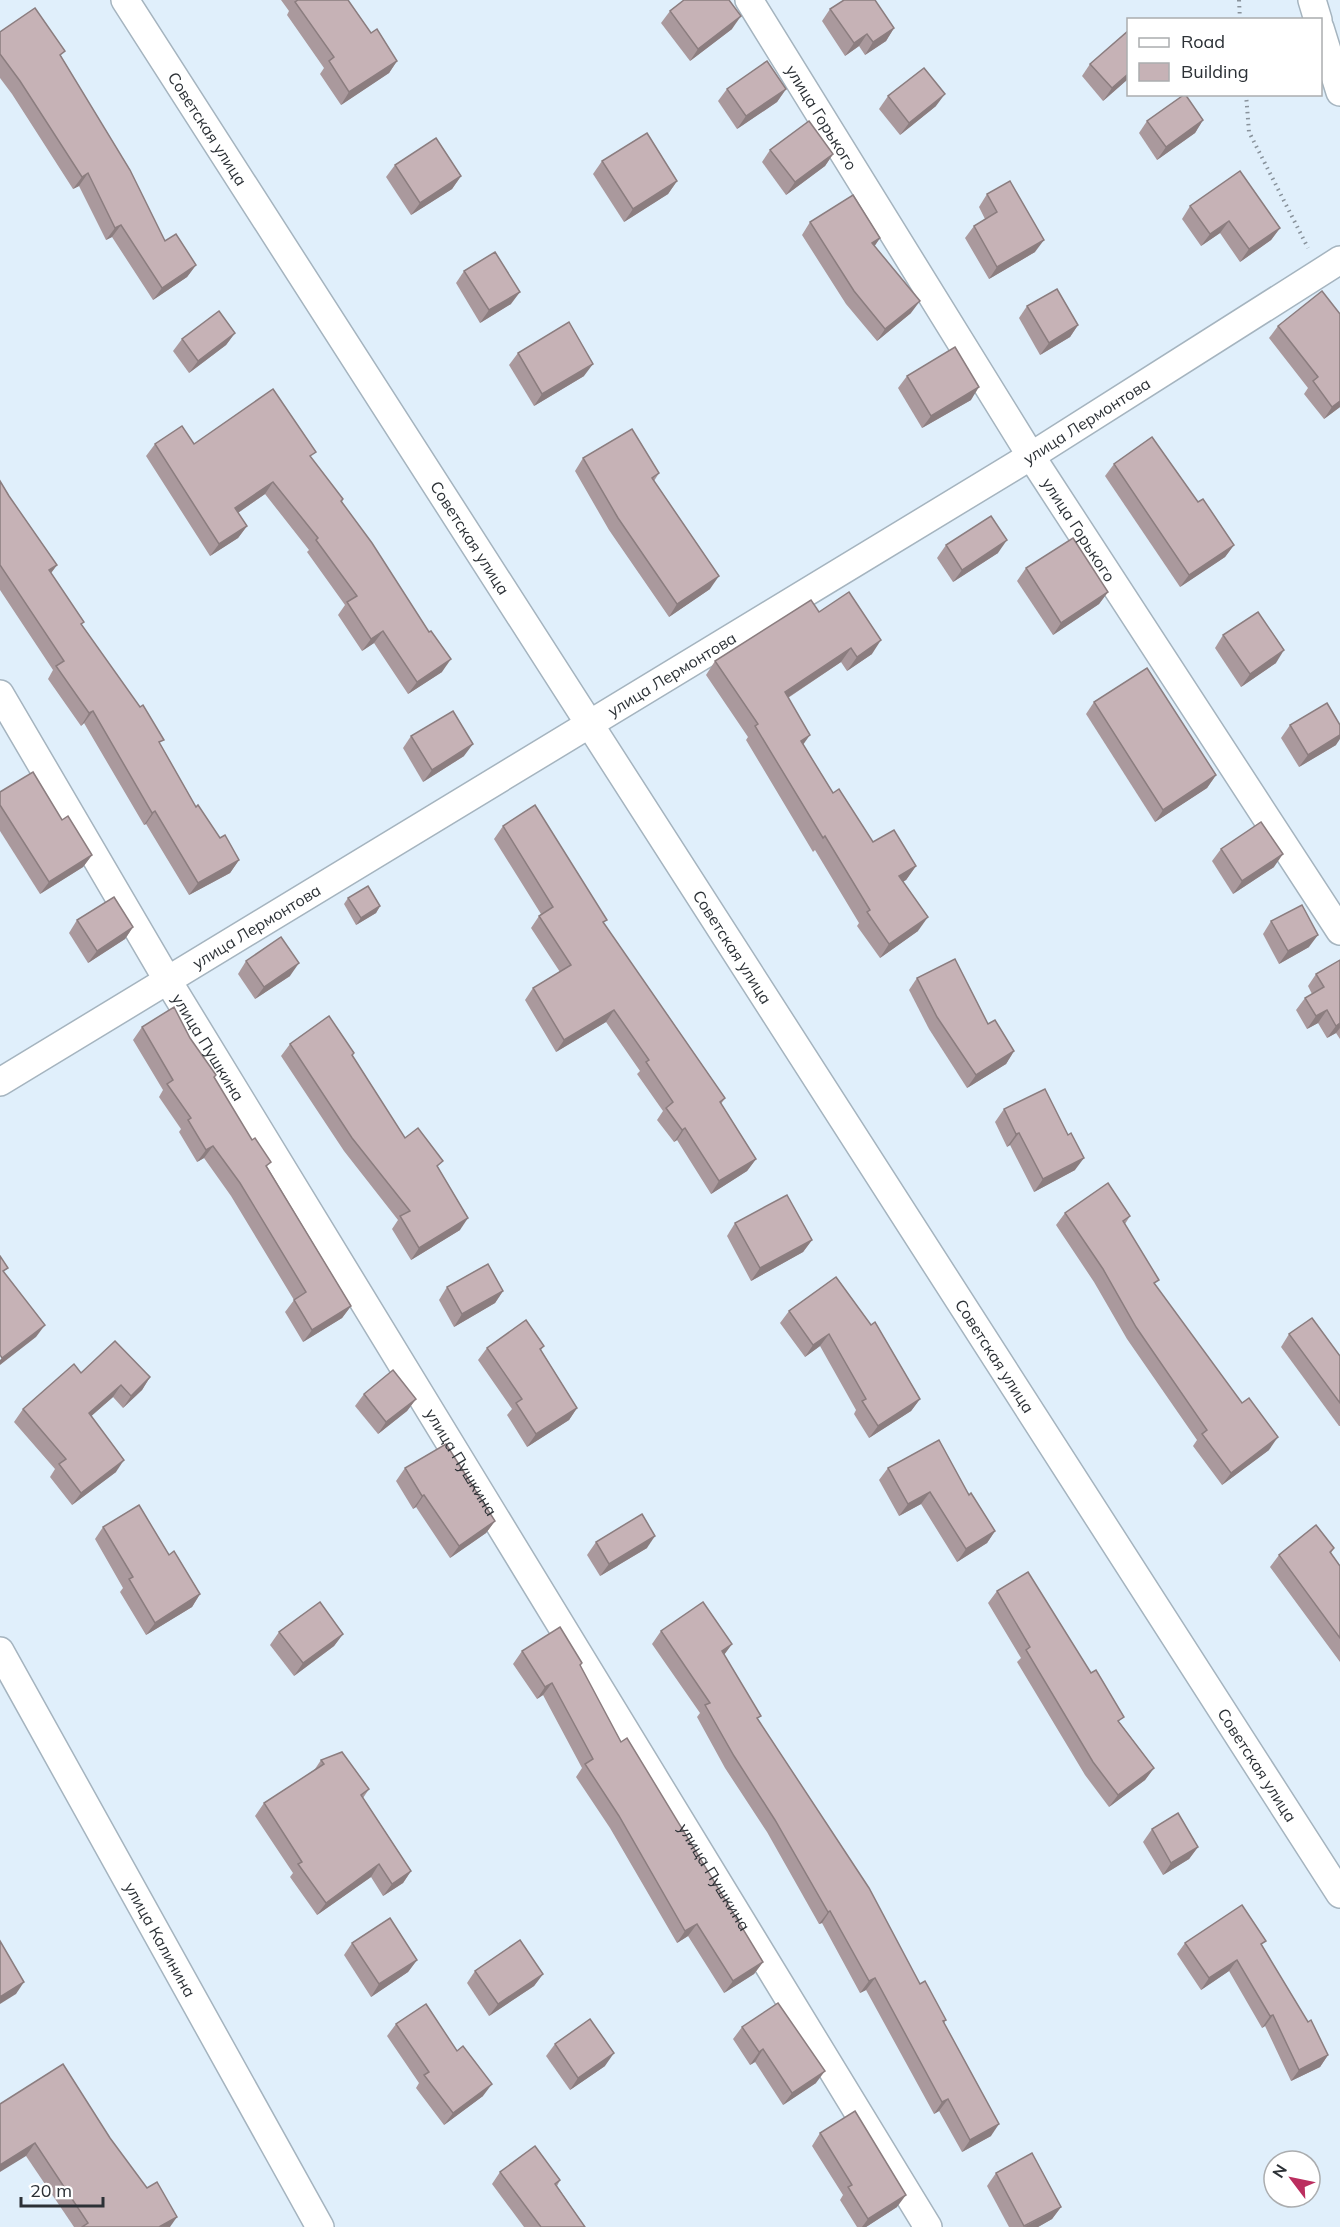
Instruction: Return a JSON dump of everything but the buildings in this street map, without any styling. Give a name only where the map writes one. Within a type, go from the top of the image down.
[{"type":"street","name":"Советская улица","points":[[125,0],[1340,1894]]},
{"type":"street","name":"улица Горького","points":[[749,0],[1031,456],[1340,931]]},
{"type":"street","points":[[1312,0],[1317,18]]},
{"type":"street","points":[[1322,34],[1340,92]]},
{"type":"street","name":"улица Лермонтова","points":[[0,1082],[1031,456],[1330,266]]},
{"type":"street","name":"улица Пушкина","points":[[0,694],[168,981],[928,2227]]},
{"type":"street","name":"улица Калинина","points":[[0,1651],[320,2227]]},
{"type":"path","points":[[1239,0],[1240,18]]},
{"type":"path","points":[[1246,96],[1249,132],[1330,266]]}]
